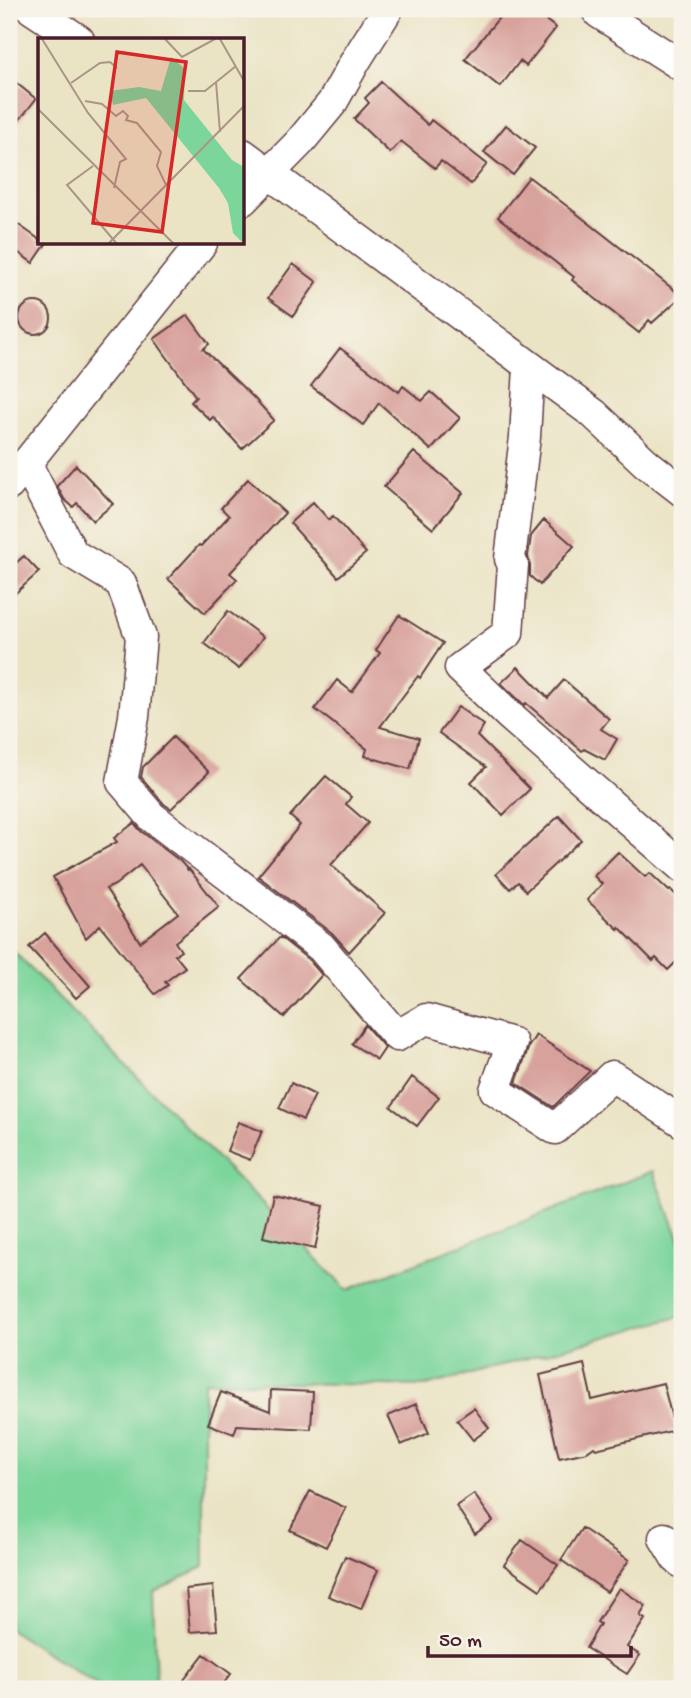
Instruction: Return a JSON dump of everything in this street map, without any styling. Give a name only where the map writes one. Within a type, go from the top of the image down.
[{"type":"street","points":[[32,9],[76,38]]},
{"type":"street","points":[[245,198],[299,143],[332,103],[388,9]]},
{"type":"street","points":[[596,9],[682,66]]},
{"type":"street","points":[[245,154],[594,414],[646,463],[682,491]]},
{"type":"street","points":[[200,245],[17,474],[73,554],[121,583],[141,636],[134,717],[122,782],[152,817],[321,947],[397,1036],[426,1020],[512,1043],[495,1090],[555,1129],[612,1076],[682,1122]]},
{"type":"street","points":[[529,366],[526,438],[510,559],[513,565],[508,633],[460,668],[509,715],[682,867]]},
{"type":"street","points":[[664,1538],[682,1563]]},
{"type":"green space","points":[[9,947],[347,1290],[653,1171],[682,1246],[682,1316],[426,1386],[204,1381],[204,1567],[153,1592],[156,1689],[104,1689],[9,1629]]},
{"type":"building","points":[[506,9],[531,9],[556,28],[526,66],[520,61],[500,87],[465,59]]},
{"type":"building","points":[[9,77],[36,99],[9,133]]},
{"type":"building","points":[[381,82],[428,125],[431,120],[487,164],[471,184],[441,161],[435,168],[401,141],[390,153],[354,119],[369,103],[365,98]]},
{"type":"building","points":[[506,125],[535,148],[513,175],[484,152]]},
{"type":"building","points":[[529,177],[682,296],[652,323],[649,320],[639,333],[498,217]]},
{"type":"building","points":[[9,218],[38,239],[38,245],[45,245],[33,263],[9,246]]},
{"type":"building","points":[[293,264],[317,282],[293,316],[268,298]]},
{"type":"building","points":[[35,302],[47,306],[51,318],[47,330],[35,334],[23,330],[19,318],[23,306]]},
{"type":"building","points":[[188,315],[209,344],[203,349],[274,420],[242,449],[213,417],[210,420],[191,402],[196,397],[154,339]]},
{"type":"building","points":[[340,348],[399,392],[403,386],[422,401],[431,392],[460,418],[431,450],[379,403],[363,425],[311,386]]},
{"type":"building","points":[[414,452],[463,493],[433,529],[384,487]]},
{"type":"building","points":[[76,465],[113,504],[93,521],[77,503],[73,507],[64,499],[57,486]]},
{"type":"building","points":[[248,479],[285,513],[230,573],[237,579],[205,613],[168,579],[229,516],[221,508]]},
{"type":"building","points":[[313,502],[329,520],[333,516],[366,553],[338,577],[290,523]]},
{"type":"building","points":[[544,520],[574,546],[540,585],[530,576],[528,556],[531,536]]},
{"type":"building","points":[[24,556],[39,572],[9,599],[9,569]]},
{"type":"building","points":[[228,611],[263,637],[239,669],[204,643]]},
{"type":"building","points":[[399,615],[443,643],[420,678],[418,676],[380,727],[419,738],[410,769],[365,756],[367,749],[315,709],[337,680],[352,692],[380,653],[376,650]]},
{"type":"building","points":[[518,667],[548,698],[564,680],[609,719],[601,729],[617,739],[605,760],[584,749],[582,751],[501,683]]},
{"type":"building","points":[[458,707],[484,725],[477,736],[530,789],[503,815],[471,782],[486,767],[439,733]]},
{"type":"building","points":[[173,737],[209,772],[171,809],[141,777],[143,767]]},
{"type":"building","points":[[326,776],[351,797],[346,804],[368,823],[331,865],[385,913],[349,952],[332,933],[258,876],[300,825],[290,816]]},
{"type":"building","points":[[559,816],[581,840],[526,891],[518,882],[510,889],[496,874]]},
{"type":"building","points":[[134,823],[189,869],[219,907],[175,942],[181,951],[175,955],[185,967],[165,982],[168,985],[155,994],[100,925],[86,938],[53,877],[117,842],[114,838]],"holes":[[[140,865],[178,913],[140,942],[106,889]]]},
{"type":"building","points":[[618,852],[645,877],[650,873],[682,901],[682,956],[668,970],[656,958],[653,961],[587,900],[602,884],[594,876]]},
{"type":"building","points":[[45,933],[90,986],[76,998],[29,947]]},
{"type":"building","points":[[280,937],[309,960],[322,975],[284,1017],[241,979]]},
{"type":"building","points":[[365,1025],[385,1048],[377,1060],[352,1044]]},
{"type":"building","points":[[536,1035],[590,1071],[553,1107],[516,1083],[529,1046]]},
{"type":"building","points":[[412,1077],[439,1097],[417,1126],[391,1107]]},
{"type":"building","points":[[291,1083],[315,1095],[303,1120],[279,1108]]},
{"type":"building","points":[[238,1122],[262,1131],[250,1160],[227,1151]]},
{"type":"building","points":[[273,1195],[324,1206],[315,1249],[263,1237]]},
{"type":"building","points":[[584,1364],[592,1400],[663,1383],[675,1430],[596,1449],[594,1447],[587,1452],[559,1458],[540,1375]]},
{"type":"building","points":[[271,1390],[313,1392],[311,1429],[237,1425],[234,1434],[208,1424],[221,1392],[270,1411]]},
{"type":"building","points":[[416,1404],[429,1433],[401,1445],[388,1416]]},
{"type":"building","points":[[474,1408],[489,1428],[473,1440],[457,1420]]},
{"type":"building","points":[[310,1491],[346,1508],[326,1547],[290,1530]]},
{"type":"building","points":[[474,1494],[493,1521],[475,1534],[456,1506]]},
{"type":"building","points":[[582,1528],[629,1560],[607,1592],[561,1560]]},
{"type":"building","points":[[522,1540],[558,1565],[540,1590],[504,1565]]},
{"type":"building","points":[[345,1556],[378,1570],[361,1609],[328,1596]]},
{"type":"building","points":[[213,1586],[217,1630],[190,1632],[186,1589]]},
{"type":"building","points":[[619,1588],[646,1606],[640,1616],[645,1619],[627,1647],[640,1655],[627,1674],[586,1648],[600,1624],[597,1622]]},
{"type":"building","points":[[204,1654],[231,1674],[219,1689],[197,1689],[184,1680]]}]
